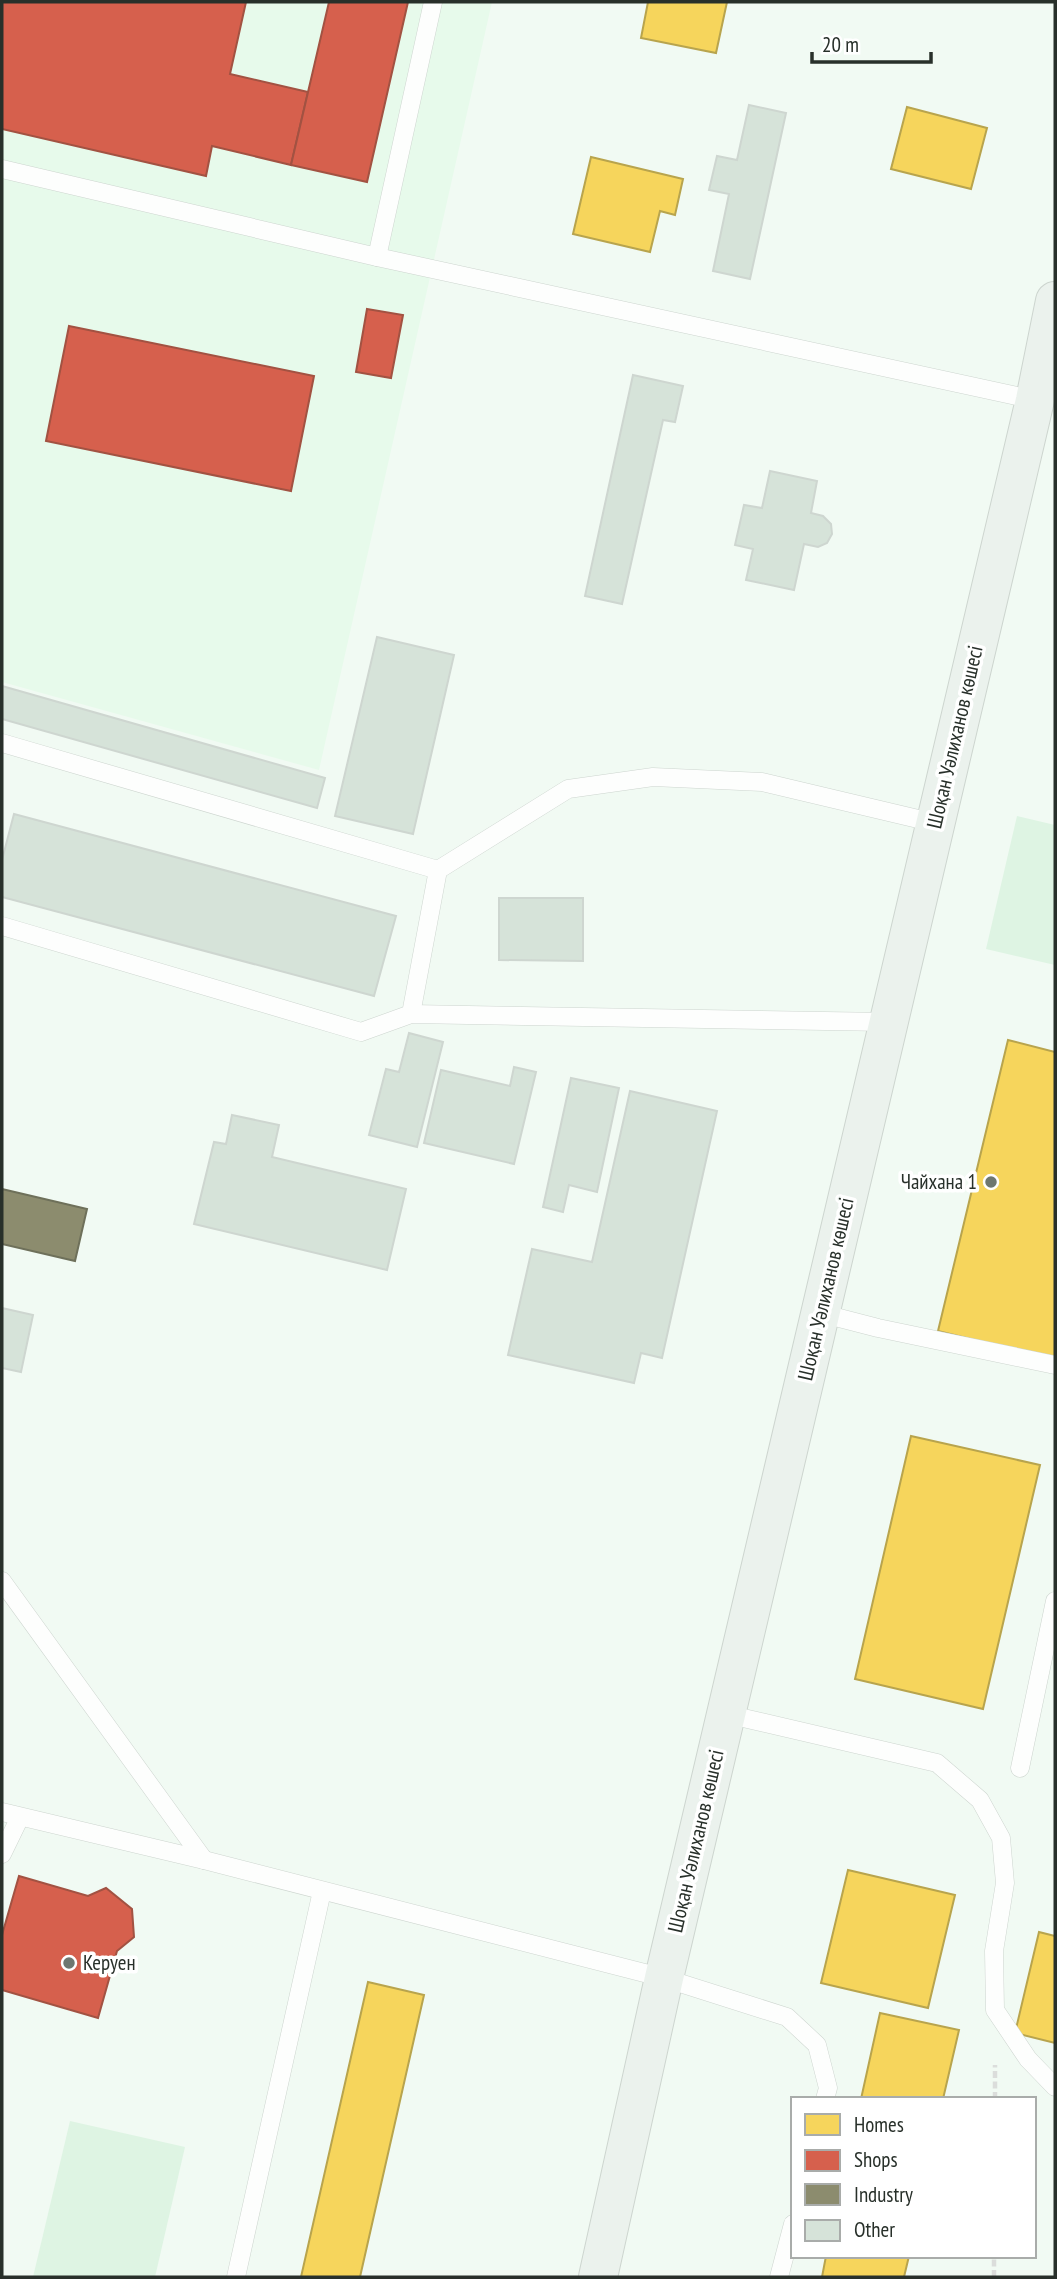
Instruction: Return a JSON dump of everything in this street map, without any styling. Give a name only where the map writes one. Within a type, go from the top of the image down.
[{"type":"main road","name":"Шоқан Уәлиханов көшесі","points":[[597,2277],[664,1978],[1053,325]]},
{"type":"lane","points":[[377,257],[433,2]]},
{"type":"lane","points":[[2,169],[377,257],[1035,400]]},
{"type":"lane","points":[[2,743],[438,870]]},
{"type":"lane","points":[[411,1014],[438,870],[568,789],[653,777],[762,782],[935,823]]},
{"type":"lane","points":[[2,926],[361,1032],[411,1014],[888,1021]]},
{"type":"lane","points":[[820,1313],[878,1328],[1055,1365]]},
{"type":"lane","points":[[2,1581],[204,1860]]},
{"type":"lane","points":[[1020,1768],[1055,1601]]},
{"type":"lane","points":[[726,1714],[937,1763],[980,1800],[1001,1838],[1005,1882],[994,1951],[995,2010],[1028,2059],[1055,2087]]},
{"type":"lane","points":[[2,1812],[204,1860],[664,1978],[787,2017],[817,2045],[828,2088],[826,2097]]},
{"type":"lane","points":[[2,1854],[20,1817]]},
{"type":"lane","points":[[236,2277],[322,1891]]},
{"type":"lane","points":[[779,2277],[791,2232]]},
{"type":"path","points":[[993,2277],[994,2258]]},
{"type":"shaded area","points":[[2,2],[492,2],[319,770],[2,682]]},
{"type":"shaded area","points":[[1017,816],[1055,825],[1055,965],[986,949]]},
{"type":"shaded area","points":[[70,2121],[185,2147],[155,2277],[33,2277]]},
{"type":"building: Homes","points":[[648,2],[727,2],[716,53],[641,38]]},
{"type":"building: Homes","points":[[907,107],[987,128],[971,189],[891,169]]},
{"type":"building: Homes","points":[[591,157],[683,179],[675,215],[660,211],[650,252],[573,234]]},
{"type":"building: Homes","points":[[1008,1040],[1055,1052],[1055,1360],[938,1331]]},
{"type":"building: Homes","points":[[911,1436],[1040,1465],[983,1709],[855,1679]]},
{"type":"building: Homes","points":[[848,1870],[955,1895],[928,2008],[821,1983]]},
{"type":"building: Homes","points":[[1039,1932],[1055,1936],[1055,2043],[1015,2033]]},
{"type":"building: Homes","points":[[368,1982],[424,1995],[360,2277],[301,2277]]},
{"type":"building: Homes","points":[[880,2013],[959,2030],[943,2097],[861,2097]]},
{"type":"building: Homes","points":[[826,2258],[909,2258],[904,2277],[822,2277]]},
{"type":"building: Shops","points":[[2,2],[246,2],[230,74],[308,92],[291,165],[212,146],[206,176],[2,129]]},
{"type":"building: Shops","points":[[329,2],[408,2],[367,182],[291,165]]},
{"type":"building: Shops","points":[[367,309],[403,315],[391,378],[356,372]]},
{"type":"building: Shops","points":[[69,326],[314,376],[291,491],[46,441]]},
{"type":"building: Shops","points":[[19,1876],[88,1896],[106,1888],[132,1909],[134,1937],[117,1951],[98,2018],[2,1990],[2,1935]]},
{"type":"building: Industry","points":[[2,1189],[87,1209],[75,1261],[2,1244]]},
{"type":"building: Other","points":[[749,105],[786,113],[750,279],[713,271],[729,194],[709,190],[717,156],[737,160]]},
{"type":"building: Other","points":[[633,375],[683,386],[675,422],[663,420],[622,604],[585,596]]},
{"type":"building: Other","points":[[770,471],[817,481],[811,513],[823,516],[831,524],[832,534],[827,543],[818,547],[804,544],[794,590],[746,580],[753,549],[735,545],[744,505],[762,508]]},
{"type":"building: Other","points":[[377,637],[454,655],[413,834],[335,816]]},
{"type":"building: Other","points":[[2,686],[325,778],[317,808],[2,719]]},
{"type":"building: Other","points":[[14,814],[396,916],[374,996],[2,897],[2,860]]},
{"type":"building: Other","points":[[499,898],[583,898],[583,961],[499,960]]},
{"type":"building: Other","points":[[409,1033],[443,1042],[417,1147],[369,1135],[386,1069],[399,1072]]},
{"type":"building: Other","points":[[514,1067],[536,1072],[514,1164],[424,1143],[441,1070],[510,1086]]},
{"type":"building: Other","points":[[571,1078],[619,1088],[597,1192],[569,1185],[563,1212],[543,1207]]},
{"type":"building: Other","points":[[630,1091],[717,1111],[662,1358],[641,1353],[634,1383],[508,1355],[532,1249],[592,1262]]},
{"type":"building: Other","points":[[232,1115],[279,1125],[272,1157],[406,1189],[387,1270],[194,1224],[214,1142],[226,1144]]},
{"type":"building: Other","points":[[2,1308],[33,1315],[21,1372],[2,1368]]},
{"type":"place","name":"Чайхана 1","points":[[991,1182]]},
{"type":"place","name":"Керуен","points":[[69,1963]]}]
